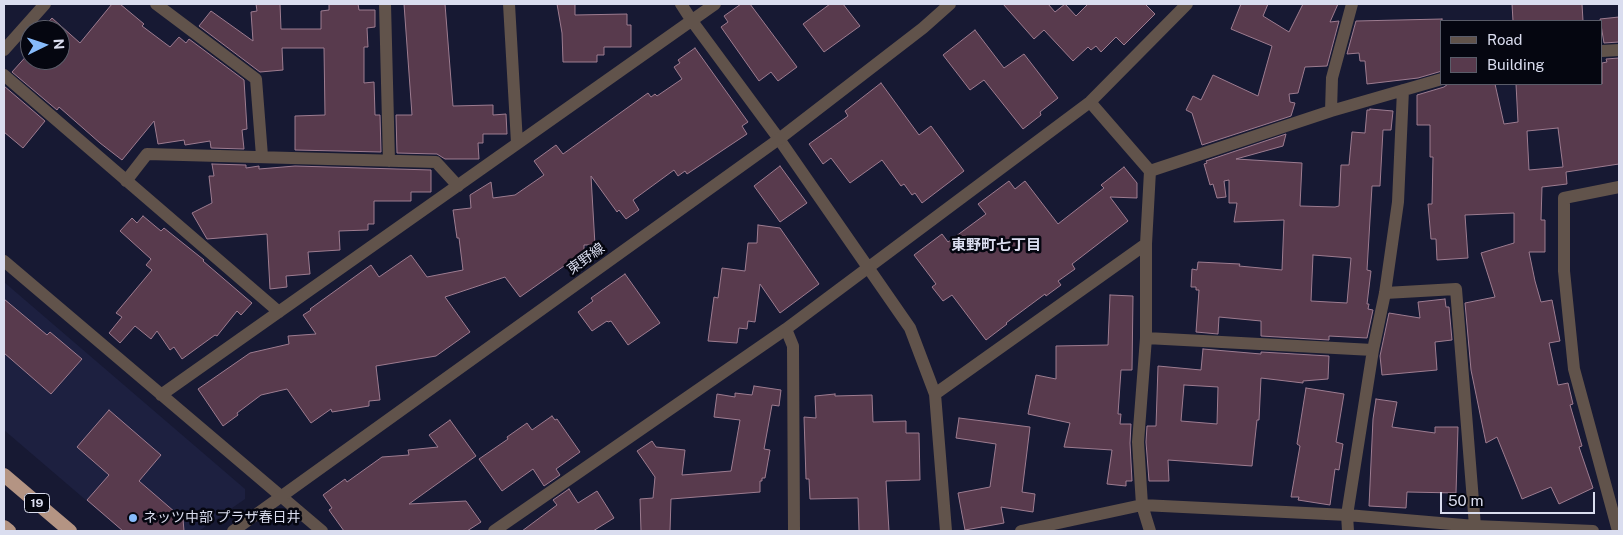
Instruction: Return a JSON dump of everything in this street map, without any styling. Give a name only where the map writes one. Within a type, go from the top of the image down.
[{"type":"highway","name":"19","points":[[4,475],[70,531]]},
{"type":"highway","points":[[4,527],[9,531]]},
{"type":"street","points":[[4,50],[46,4]]},
{"type":"street","points":[[156,4],[256,79],[262,156]]},
{"type":"street","points":[[385,4],[389,161]]},
{"type":"street","points":[[509,4],[517,143]]},
{"type":"street","points":[[681,4],[779,138],[910,328],[935,394],[946,531]]},
{"type":"street","points":[[161,395],[715,4]]},
{"type":"street","name":"東野線","points":[[234,531],[779,138],[923,28],[950,4]]},
{"type":"street","points":[[494,531],[786,329],[1090,102],[1187,4]]},
{"type":"street","points":[[1331,111],[1332,78],[1352,4]]},
{"type":"street","points":[[1603,52],[1619,50]]},
{"type":"street","points":[[4,75],[279,312]]},
{"type":"street","points":[[1150,171],[1331,111],[1440,80]]},
{"type":"street","points":[[1348,531],[1348,515],[1373,350],[1385,293],[1398,202],[1403,90]]},
{"type":"street","points":[[1090,102],[1150,171],[1146,244],[1146,338],[1138,442],[1142,505],[1150,531]]},
{"type":"street","points":[[126,181],[147,154],[436,162],[458,186]]},
{"type":"street","points":[[1618,531],[1574,369],[1564,271],[1564,198],[1619,186]]},
{"type":"street","points":[[935,394],[1146,244]]},
{"type":"street","points":[[4,260],[322,531]]},
{"type":"street","points":[[1385,293],[1456,289],[1476,529]]},
{"type":"street","points":[[786,329],[793,346],[794,531]]},
{"type":"street","points":[[1146,338],[1373,350]]},
{"type":"street","points":[[1021,531],[1142,505],[1348,515],[1476,529],[1593,531]]},
{"type":"shaded area","points":[[4,282],[245,489],[245,499],[199,531],[122,531],[4,430]]},
{"type":"building","points":[[112,4],[120,4],[144,24],[142,26],[170,47],[179,37],[186,43],[189,39],[244,80],[247,129],[242,130],[244,149],[211,148],[210,141],[185,145],[184,140],[158,144],[154,121],[122,160],[59,107],[57,110],[12,72],[20,63],[20,70],[70,70],[70,34],[80,43]]},
{"type":"building","points":[[256,4],[280,4],[281,29],[321,29],[321,11],[329,10],[329,4],[358,4],[359,10],[375,10],[375,27],[367,28],[368,47],[364,47],[364,83],[374,82],[375,115],[380,115],[381,152],[295,150],[295,116],[325,115],[324,48],[282,48],[283,70],[260,72],[199,26],[211,11],[253,41],[251,12],[257,11]]},
{"type":"building","points":[[404,4],[445,4],[453,106],[493,105],[493,115],[506,114],[507,134],[483,134],[483,143],[478,143],[479,159],[445,159],[437,154],[397,153],[396,115],[412,115]]},
{"type":"building","points":[[557,4],[575,4],[575,15],[627,14],[627,25],[631,25],[631,47],[604,47],[604,55],[597,55],[597,62],[563,62],[562,33]]},
{"type":"building","points":[[741,4],[750,4],[797,67],[778,81],[771,72],[759,81],[721,27],[728,22],[724,16]]},
{"type":"building","points":[[830,4],[843,4],[860,26],[824,52],[803,24]]},
{"type":"building","points":[[1003,4],[1048,4],[1055,12],[1065,4],[1076,16],[1088,4],[1145,4],[1155,14],[1124,45],[1116,37],[1101,52],[1096,46],[1091,50],[1088,47],[1073,61],[1044,30],[1034,39]]},
{"type":"building","points":[[1241,4],[1268,4],[1263,16],[1289,32],[1303,4],[1338,4],[1330,22],[1339,21],[1327,66],[1305,67],[1298,93],[1289,94],[1290,102],[1295,103],[1291,116],[1202,145],[1192,113],[1186,110],[1193,96],[1201,100],[1213,75],[1258,96],[1272,46],[1231,29]]},
{"type":"building","points":[[1512,4],[1582,4],[1583,20],[1513,20]]},
{"type":"building","points":[[1619,17],[1619,42],[1604,43],[1603,20],[1600,19]]},
{"type":"building","points":[[1442,19],[1440,20],[1440,72],[1418,78],[1367,84],[1365,61],[1360,61],[1359,53],[1347,54],[1356,21]]},
{"type":"building","points":[[975,30],[1004,68],[1024,54],[1058,98],[1023,129],[984,80],[970,90],[943,55]]},
{"type":"building","points":[[695,48],[748,122],[742,126],[747,134],[687,174],[685,171],[678,176],[674,170],[633,200],[639,210],[626,219],[619,210],[617,212],[591,176],[595,245],[584,245],[584,252],[520,297],[505,277],[445,297],[470,332],[436,356],[376,366],[380,400],[369,401],[369,406],[332,412],[331,409],[311,423],[287,389],[261,395],[223,426],[198,389],[250,353],[289,344],[288,336],[316,334],[303,315],[371,265],[379,277],[411,255],[427,277],[463,270],[453,210],[471,208],[470,195],[491,182],[493,198],[515,195],[544,175],[534,161],[556,145],[563,154],[648,93],[651,97],[655,94],[657,96],[682,79],[674,67],[680,63],[678,60]]},
{"type":"building","points":[[1619,58],[1619,164],[1566,172],[1567,184],[1542,187],[1541,220],[1545,220],[1545,252],[1529,252],[1541,302],[1552,300],[1560,341],[1549,343],[1558,385],[1568,383],[1573,404],[1570,405],[1582,446],[1579,447],[1593,488],[1559,504],[1551,487],[1522,499],[1497,437],[1486,443],[1471,370],[1465,303],[1495,297],[1481,253],[1514,243],[1514,213],[1465,215],[1468,258],[1437,260],[1436,239],[1431,239],[1428,204],[1432,204],[1433,157],[1430,157],[1430,125],[1417,125],[1417,95],[1447,85],[1495,85],[1504,124],[1518,122],[1516,85],[1603,85],[1603,63],[1607,62],[1606,59]],"holes":[[[1558,128],[1563,167],[1529,170],[1527,131]]]},
{"type":"building","points":[[881,83],[919,135],[931,126],[964,171],[922,203],[915,193],[912,195],[904,184],[901,186],[882,160],[850,183],[831,158],[823,164],[809,144],[848,116],[845,111]]},
{"type":"building","points":[[4,86],[45,121],[23,148],[4,132]]},
{"type":"building","points":[[1367,110],[1393,111],[1391,130],[1383,130],[1380,186],[1372,186],[1367,270],[1371,271],[1367,304],[1369,304],[1368,309],[1373,310],[1367,338],[1329,336],[1329,340],[1261,336],[1261,321],[1219,317],[1218,334],[1196,332],[1199,290],[1196,290],[1196,287],[1191,287],[1192,269],[1197,270],[1198,262],[1240,264],[1239,266],[1282,270],[1284,220],[1234,222],[1237,203],[1229,203],[1229,180],[1224,181],[1226,197],[1217,198],[1213,184],[1210,185],[1204,164],[1207,163],[1206,161],[1286,134],[1283,146],[1236,159],[1302,163],[1300,206],[1339,206],[1341,165],[1349,165],[1352,132],[1365,133]],"holes":[[[1313,255],[1351,258],[1347,303],[1311,301]]]},
{"type":"building","points":[[212,164],[246,165],[246,168],[259,166],[259,169],[295,166],[431,170],[431,192],[411,192],[411,201],[374,201],[374,224],[368,224],[368,230],[339,231],[340,250],[308,252],[310,274],[286,276],[287,287],[270,289],[267,234],[207,239],[192,213],[212,203],[209,176],[214,176]]},
{"type":"building","points":[[780,166],[807,203],[780,222],[754,186]]},
{"type":"building","points":[[1124,167],[1137,183],[1137,198],[1110,197],[1128,221],[1072,264],[1075,269],[1058,281],[1061,285],[1046,296],[1045,294],[986,340],[952,295],[943,301],[932,287],[936,284],[914,255],[942,234],[948,242],[986,214],[978,204],[1009,181],[1015,189],[1025,181],[1058,224],[1104,188],[1101,185]]},
{"type":"building","points":[[143,216],[161,231],[164,228],[204,260],[252,303],[241,315],[237,311],[217,336],[215,335],[182,359],[174,347],[170,350],[157,331],[151,339],[135,326],[120,343],[109,333],[122,317],[116,313],[152,270],[146,265],[151,259],[120,231],[132,218],[137,223]]},
{"type":"building","points":[[758,225],[780,228],[819,284],[780,313],[760,284],[755,322],[748,321],[747,329],[739,328],[737,343],[708,341],[714,297],[718,298],[722,268],[745,271],[748,243],[757,243]]},
{"type":"building","points":[[625,274],[660,323],[628,345],[611,321],[607,321],[592,331],[578,312],[593,301],[591,298]]},
{"type":"building","points":[[1110,295],[1133,296],[1132,370],[1121,370],[1118,414],[1121,414],[1120,424],[1131,424],[1132,481],[1126,481],[1126,486],[1107,484],[1112,450],[1064,447],[1070,423],[1028,414],[1036,375],[1056,379],[1056,346],[1108,345]]},
{"type":"building","points":[[4,299],[47,335],[50,332],[82,359],[51,394],[4,353]]},
{"type":"building","points":[[1445,299],[1446,307],[1449,307],[1452,340],[1435,342],[1437,370],[1382,375],[1380,356],[1389,313],[1420,318],[1418,302]]},
{"type":"building","points":[[1203,349],[1261,354],[1261,352],[1329,356],[1328,379],[1303,381],[1303,383],[1261,378],[1259,420],[1257,420],[1252,466],[1168,460],[1169,481],[1149,481],[1146,442],[1147,426],[1156,426],[1158,366],[1201,370]],"holes":[[[1184,385],[1218,387],[1217,424],[1181,421]]]},
{"type":"building","points":[[754,386],[781,390],[779,406],[772,405],[764,449],[770,450],[765,478],[762,478],[762,481],[760,481],[760,492],[671,499],[670,531],[641,531],[640,499],[653,498],[655,477],[637,451],[652,441],[656,447],[685,450],[682,475],[731,471],[740,420],[714,417],[717,394],[735,397],[735,393],[752,395]]},
{"type":"building","points":[[1306,388],[1344,394],[1336,442],[1343,444],[1339,470],[1335,469],[1330,505],[1298,500],[1299,497],[1291,497],[1300,446],[1297,444]]},
{"type":"building","points":[[835,394],[835,396],[872,395],[873,422],[906,421],[906,433],[919,433],[920,480],[886,481],[889,531],[859,531],[858,498],[810,499],[809,479],[806,479],[804,417],[816,418],[815,396]]},
{"type":"building","points":[[1376,399],[1397,402],[1392,427],[1435,433],[1435,427],[1458,427],[1456,493],[1407,492],[1406,508],[1369,506],[1373,419]]},
{"type":"building","points":[[109,410],[161,455],[139,481],[183,519],[184,531],[123,531],[87,500],[109,475],[77,447]]},
{"type":"building","points":[[552,416],[555,420],[557,419],[580,452],[556,469],[560,475],[544,486],[533,469],[502,491],[479,459],[527,423],[532,430]]},
{"type":"building","points":[[959,418],[1030,427],[1022,492],[1035,494],[1033,512],[1001,507],[1004,523],[965,530],[958,493],[990,487],[996,444],[956,438]]},
{"type":"building","points":[[450,420],[476,456],[409,504],[466,501],[481,522],[467,531],[344,531],[329,510],[332,508],[323,495],[345,479],[347,482],[382,457],[409,455],[408,450],[438,447],[429,435]]},
{"type":"building","points":[[569,489],[578,503],[597,491],[614,518],[593,531],[522,531],[557,505],[553,500]]},
{"type":"place","name":"ネッツ中部 プラザ春日井","points":[[133,518]]},
{"type":"district","name":"東野町七丁目","points":[[996,245]]}]
